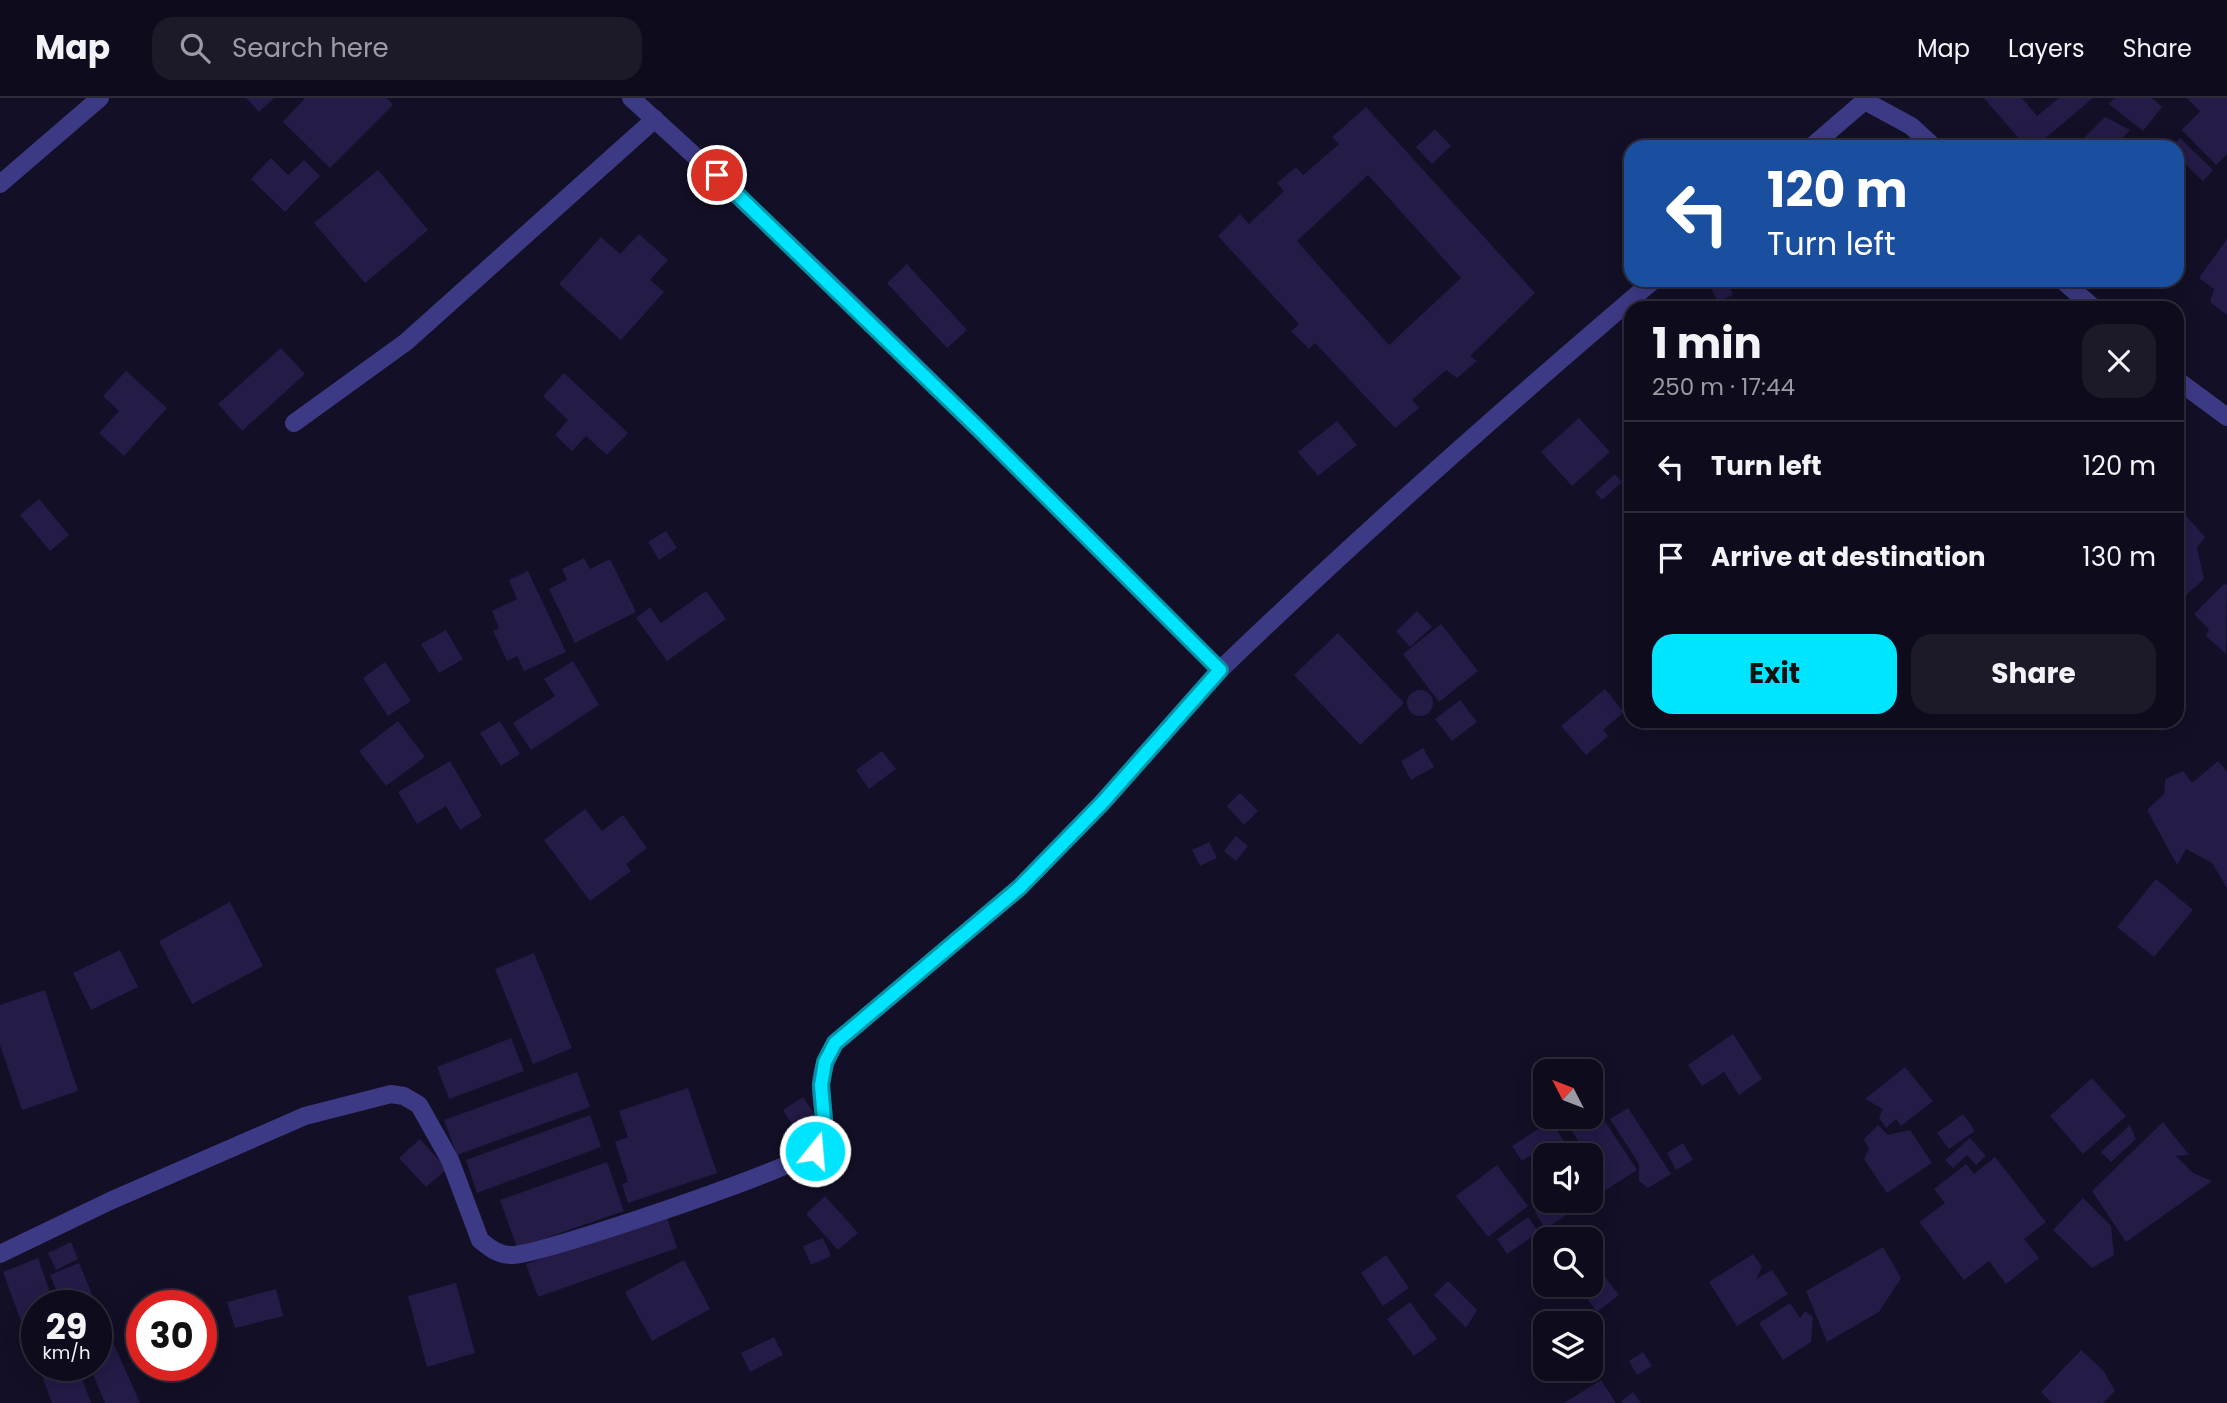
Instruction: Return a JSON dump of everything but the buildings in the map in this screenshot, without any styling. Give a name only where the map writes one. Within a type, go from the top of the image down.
[{"type":"street","points":[[0,184],[100,98]]},
{"type":"street","points":[[631,98],[748,204],[1220,670]]},
{"type":"street","points":[[1819,140],[1867,99],[1910,126],[1926,140]]},
{"type":"street","points":[[294,423],[406,342],[655,119]]},
{"type":"street","points":[[1634,301],[1648,287]]},
{"type":"street","points":[[2070,287],[2086,301]]},
{"type":"street","points":[[0,1254],[110,1201],[304,1116],[391,1094],[404,1096],[419,1105],[450,1160],[480,1240],[501,1254],[513,1255],[556,1246],[776,1171],[815,1151],[825,1132],[821,1085],[825,1062],[835,1043],[1019,888],[1102,803],[1220,670],[1290,602],[1415,489],[1624,311]]},
{"type":"street","points":[[2184,385],[2227,417]]},
{"type":"route","points":[[717,175],[980,430],[1220,670],[1102,803],[1019,888],[835,1043],[825,1062],[821,1085],[825,1132],[815,1151]]}]
